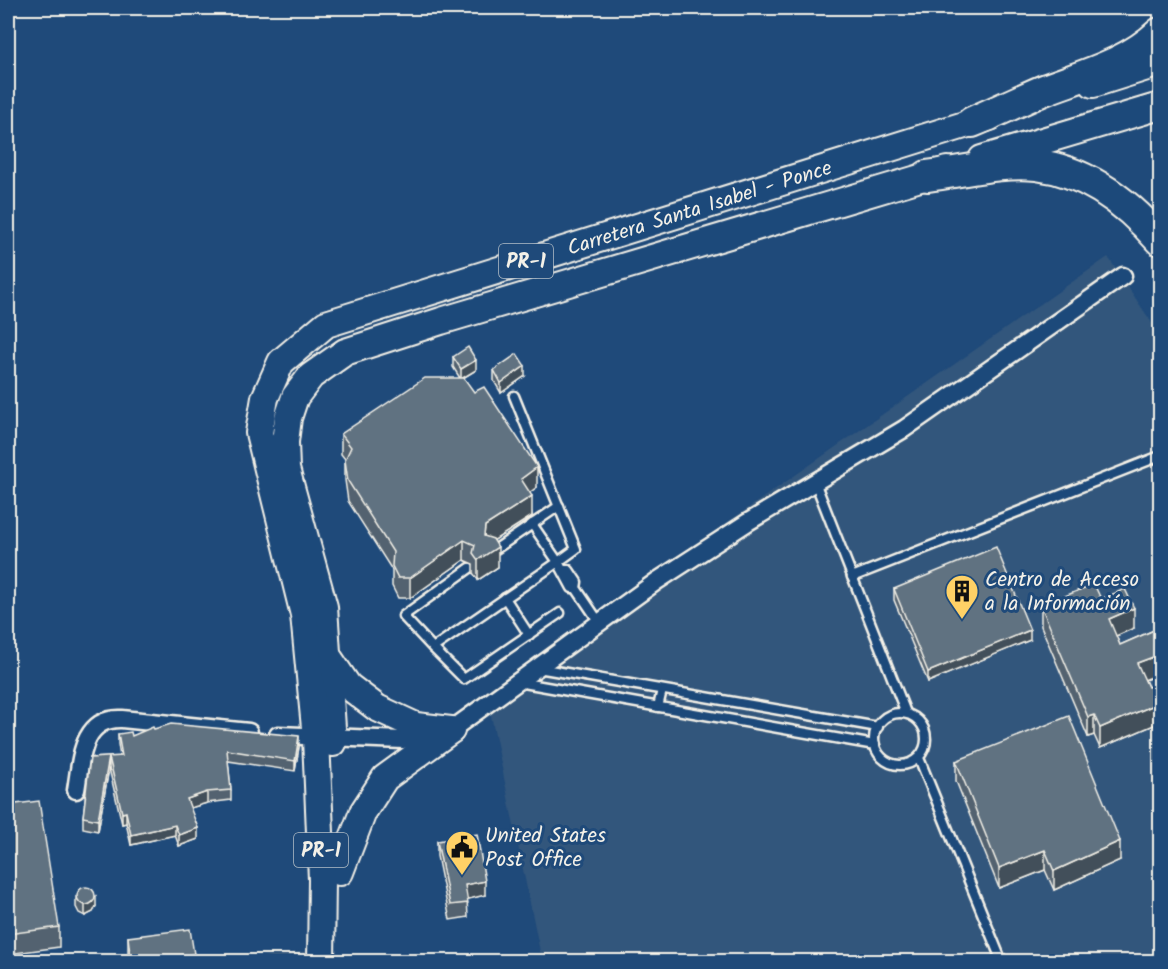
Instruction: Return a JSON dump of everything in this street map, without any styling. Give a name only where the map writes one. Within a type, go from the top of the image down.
[{"type":"highway","points":[[972,122],[1043,91],[1119,63],[1146,46],[1161,33]]},
{"type":"highway","points":[[927,176],[1037,165],[1062,171],[1109,192],[1127,205],[1161,240]]},
{"type":"main road","name":"Carretera Santa Isabel - Ponce","points":[[336,962],[339,872],[325,738],[304,615],[259,433],[266,398],[281,363],[326,324],[1155,65]]},
{"type":"main road","name":"Carretera Santa Isabel - Ponce","points":[[321,962],[327,655],[324,607],[286,469],[285,442],[288,418],[295,397],[311,376],[345,352],[430,324],[1161,106]]},
{"type":"main road","points":[[327,655],[348,686],[377,708],[416,726],[452,730]]},
{"type":"main road","points":[[339,872],[363,812],[385,778],[452,730]]},
{"type":"street","points":[[76,790],[86,740],[95,727],[110,720],[325,738],[403,740],[452,730],[599,622],[693,557],[904,429],[1123,276]]},
{"type":"lane","points":[[433,648],[505,598],[561,566],[576,549],[514,396]]},
{"type":"lane","points":[[852,577],[1161,456]]},
{"type":"lane","points":[[815,482],[906,713]]},
{"type":"lane","points":[[490,553],[558,506]]},
{"type":"lane","points":[[532,524],[561,566],[568,570],[577,582],[576,588],[599,622]]},
{"type":"lane","points":[[470,568],[403,616],[464,679],[560,613]]},
{"type":"lane","points":[[505,598],[529,635]]},
{"type":"lane","points":[[537,668],[878,727]]},
{"type":"lane","points":[[517,682],[875,745]]},
{"type":"lane","points":[[658,707],[662,690]]},
{"type":"lane","points":[[906,713],[915,717],[926,731],[927,741],[919,758],[901,765],[889,763],[880,756],[875,745],[874,734],[888,716],[906,713]]},
{"type":"lane","points":[[919,758],[1002,962]]},
{"type":"shaded area","points":[[1108,257],[1160,335],[1160,961],[542,961],[486,691]]},
{"type":"shaded area","points":[[306,951],[307,961],[235,961]]},
{"type":"building","points":[[468,347],[476,360],[461,369],[453,357]]},
{"type":"building","points":[[517,354],[525,366],[501,383],[494,370]]},
{"type":"building","points":[[425,378],[464,378],[474,392],[484,387],[537,467],[521,479],[532,496],[485,526],[484,536],[493,539],[498,547],[478,560],[473,553],[475,545],[464,540],[410,578],[398,578],[392,566],[393,552],[348,481],[345,460],[351,447],[341,434]]},
{"type":"building","name":"Centro de Acceso a la Información","points":[[996,547],[1030,630],[928,672],[894,589]]},
{"type":"building","points":[[1094,584],[1101,599],[1125,589],[1134,608],[1109,619],[1120,645],[1161,627],[1161,654],[1137,663],[1148,687],[1161,682],[1161,702],[1100,728],[1094,715],[1088,717],[1041,606]]},
{"type":"building","points":[[1069,716],[1120,841],[1054,871],[1045,850],[999,868],[956,761]]},
{"type":"building","points":[[171,724],[299,736],[295,761],[227,750],[231,790],[207,792],[187,799],[198,828],[179,835],[175,825],[131,835],[126,812],[122,813],[109,757],[98,820],[83,817],[90,758],[122,756],[118,734],[131,732],[132,736],[153,727],[154,729]]},
{"type":"building","points":[[39,801],[59,927],[8,934],[8,805]]},
{"type":"building","name":"United States Post Office","points":[[477,834],[485,881],[465,885],[468,903],[450,905],[437,841]]},
{"type":"building","points":[[82,887],[90,887],[95,892],[93,903],[82,905],[77,900],[77,892]]},
{"type":"building","points":[[190,929],[194,954],[131,962],[128,937]]},
{"type":"place","name":"Centro de Acceso a la Información","points":[[962,620]]},
{"type":"place","name":"United States Post Office","points":[[462,876]]}]
